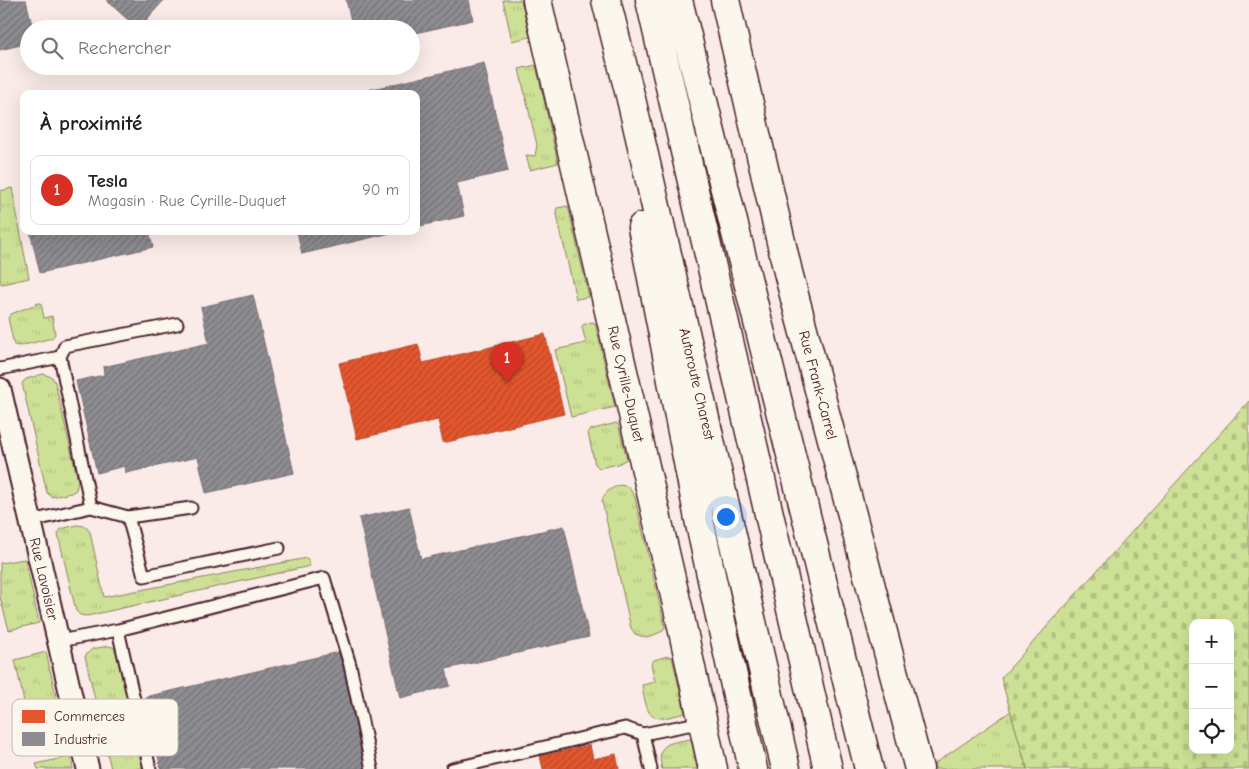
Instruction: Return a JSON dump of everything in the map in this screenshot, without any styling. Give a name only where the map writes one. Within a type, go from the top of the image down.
[{"type":"main road","name":"Rue Cyrille-Duquet","points":[[537,0],[714,769]]},
{"type":"main road","points":[[598,0],[617,108],[700,524],[753,769]]},
{"type":"main road","name":"Autoroute Charest","points":[[606,0],[632,103],[786,769]]},
{"type":"main road","points":[[650,0],[828,769]]},
{"type":"main road","points":[[678,0],[869,769]]},
{"type":"main road","name":"Rue Frank-Carrel","points":[[725,0],[788,272],[919,769]]},
{"type":"street","name":"Rue Lavoisier","points":[[0,389],[7,449],[31,521],[72,699]]},
{"type":"street","name":"Rue Lavoisier","points":[[85,756],[88,769]]},
{"type":"lane","points":[[92,508],[60,357],[65,346],[177,324]]},
{"type":"lane","points":[[0,369],[60,357]]},
{"type":"lane","points":[[31,521],[92,508],[128,517],[191,508]]},
{"type":"lane","points":[[128,517],[144,576],[279,548]]},
{"type":"lane","points":[[59,641],[118,630],[324,578],[350,665],[372,769]]},
{"type":"lane","points":[[118,630],[134,699]]},
{"type":"lane","points":[[452,769],[625,728],[643,734],[704,722]]},
{"type":"lane","points":[[643,734],[651,769]]},
{"type":"lane","points":[[147,756],[150,769]]},
{"type":"green space","points":[[503,0],[521,0],[530,37],[512,41]]},
{"type":"green space","points":[[536,65],[558,163],[530,170],[526,155],[535,156],[537,145],[519,69]]},
{"type":"green space","points":[[12,188],[29,278],[2,284],[0,283],[0,191]]},
{"type":"green space","points":[[568,206],[589,297],[576,299],[556,211],[557,208]]},
{"type":"green space","points":[[41,303],[44,318],[52,316],[55,334],[52,338],[20,346],[14,345],[8,318],[11,314]]},
{"type":"green space","points":[[592,322],[595,323],[615,407],[571,417],[555,350],[586,343],[582,327]]},
{"type":"green space","points":[[43,374],[52,377],[55,382],[78,481],[76,490],[52,497],[47,493],[22,383],[26,379]]},
{"type":"green space","points":[[1249,401],[1249,769],[1027,769],[1001,678]]},
{"type":"green space","points":[[618,424],[627,459],[618,464],[599,468],[595,464],[588,433],[590,430]]},
{"type":"green space","points":[[620,485],[629,487],[635,498],[665,627],[663,631],[647,638],[635,634],[631,628],[602,501],[608,491]]},
{"type":"green space","points":[[77,525],[85,526],[90,532],[104,597],[307,558],[310,566],[87,616],[80,615],[76,611],[58,534],[61,529]]},
{"type":"green space","points":[[25,559],[39,623],[9,630],[0,597],[0,563]]},
{"type":"green space","points":[[113,647],[116,652],[127,699],[95,699],[85,656],[92,649]]},
{"type":"green space","points":[[46,652],[57,699],[23,699],[15,660]]},
{"type":"green space","points":[[668,656],[672,657],[685,713],[658,718],[649,712],[646,706],[642,685],[655,682],[651,664],[654,660]]},
{"type":"green space","points":[[1011,711],[1027,769],[935,769],[934,764]]},
{"type":"green space","points":[[691,739],[697,769],[662,769],[661,753],[666,745]]},
{"type":"green space","points":[[108,756],[141,756],[144,769],[111,769]]},
{"type":"green space","points":[[71,758],[73,769],[38,769],[36,764]]},
{"type":"building: Commerces","points":[[545,334],[564,414],[443,443],[438,420],[357,439],[339,363],[418,344],[423,363]]},
{"type":"building: Commerces","points":[[590,745],[593,759],[616,754],[619,769],[543,769],[540,756]]},
{"type":"building: Industrie","points":[[0,0],[26,0],[31,20],[20,20],[20,45],[0,50]]},
{"type":"building: Industrie","points":[[106,0],[164,0],[146,20],[128,20]]},
{"type":"building: Industrie","points":[[346,0],[469,0],[473,20],[420,32],[420,20],[351,20]]},
{"type":"building: Industrie","points":[[484,63],[508,171],[457,183],[464,216],[420,226],[420,90],[368,90]]},
{"type":"building: Industrie","points":[[31,235],[150,235],[153,247],[40,273]]},
{"type":"building: Industrie","points":[[298,235],[382,235],[302,254]]},
{"type":"building: Industrie","points":[[253,295],[294,473],[206,493],[198,457],[126,473],[125,466],[97,473],[76,381],[104,375],[103,367],[209,343],[201,307]]},
{"type":"building: Industrie","points":[[409,507],[421,559],[564,526],[589,637],[446,669],[450,686],[400,698],[359,518]]},
{"type":"building: Industrie","points":[[339,652],[366,769],[161,769],[158,756],[178,756],[178,699],[145,699],[145,697]]},
{"type":"place","name":"Tesla","points":[[507,383]]}]
